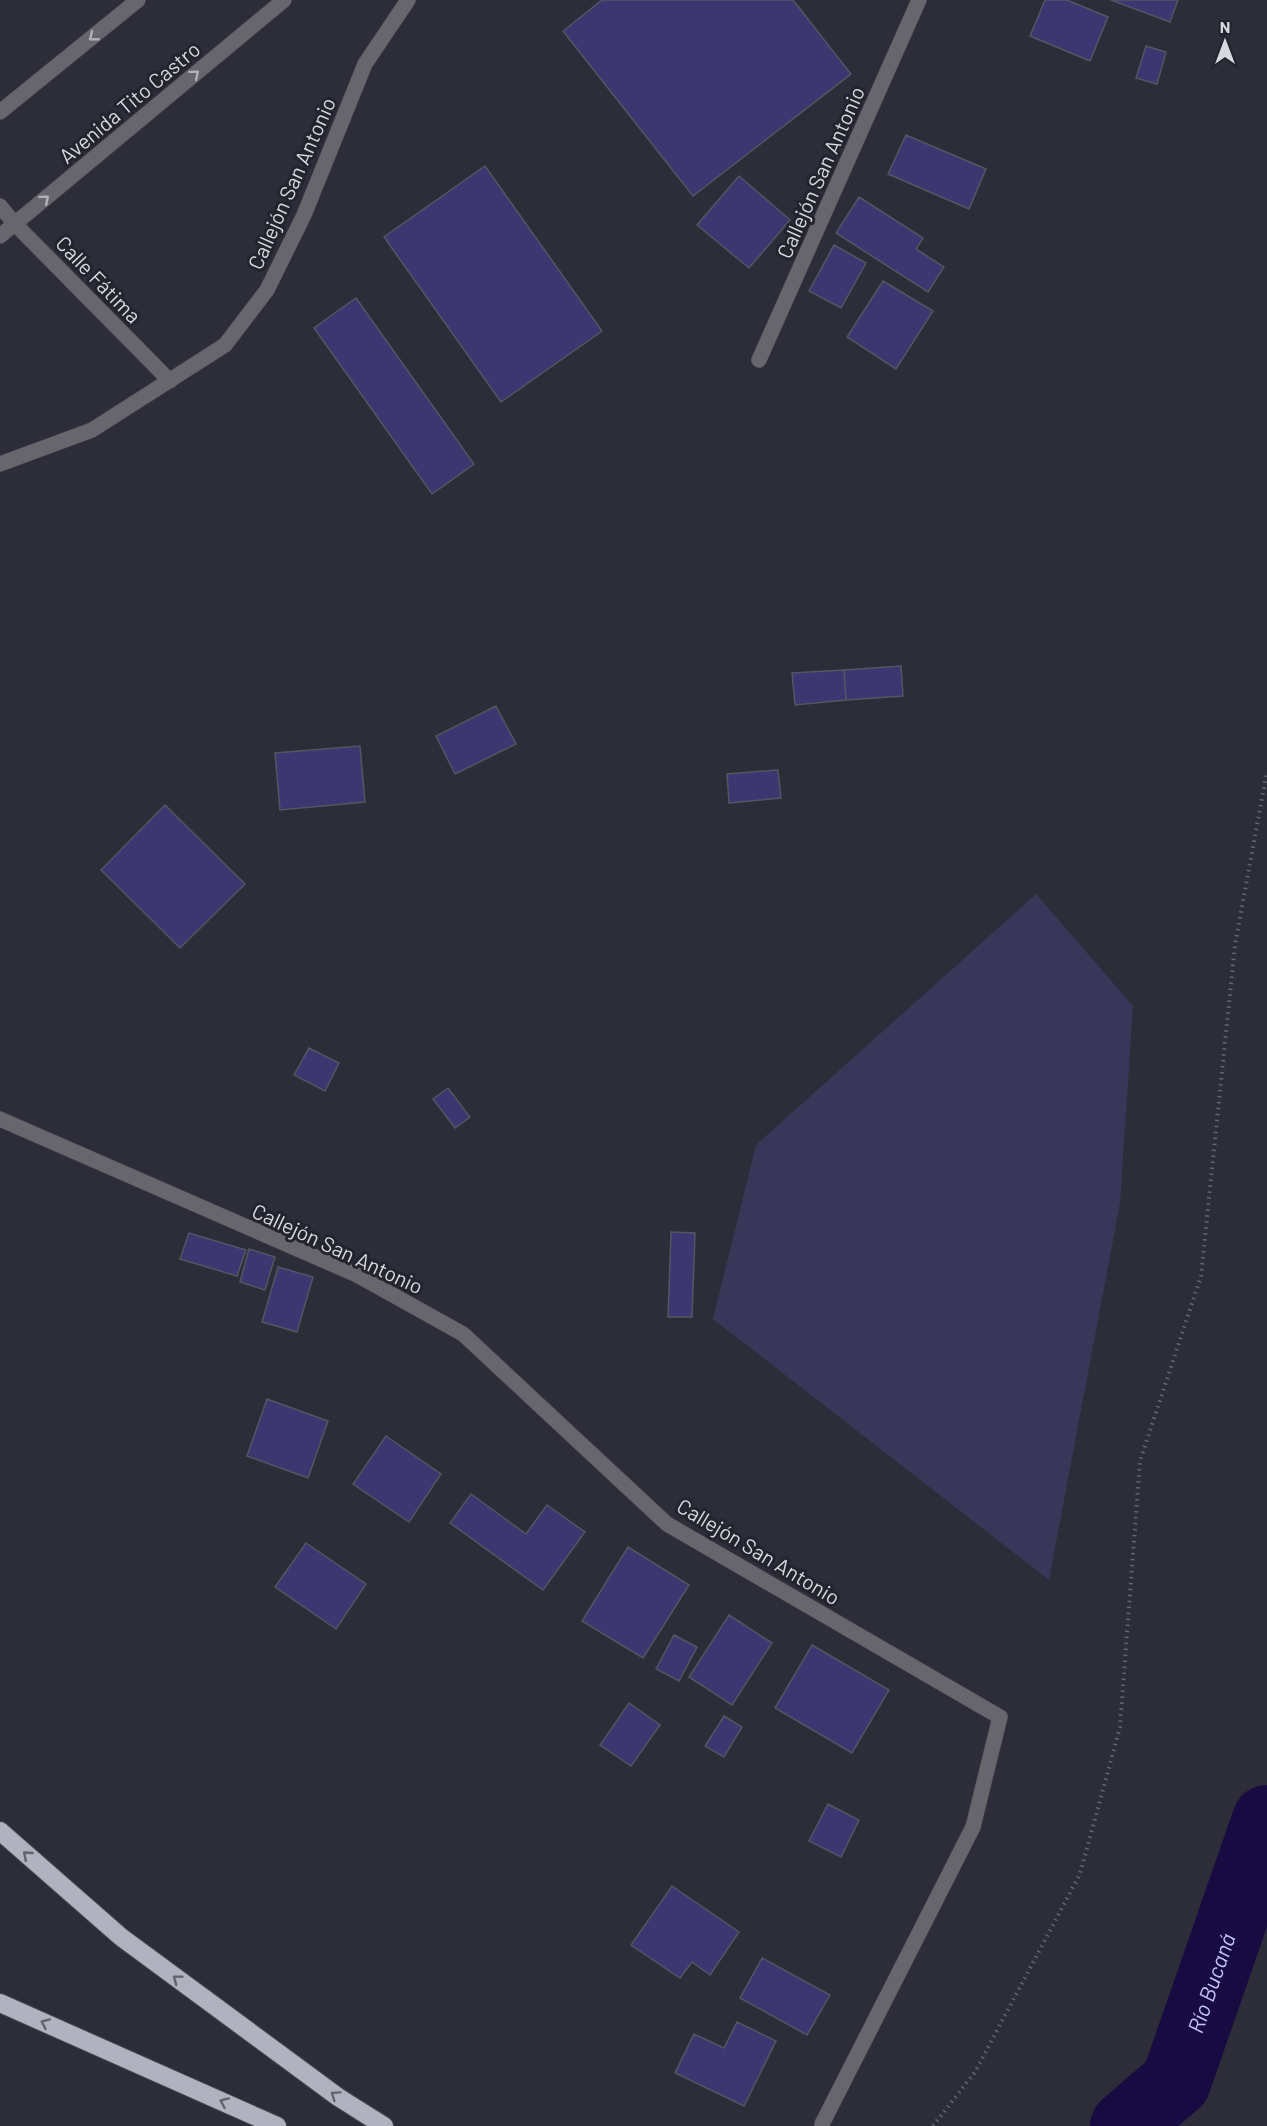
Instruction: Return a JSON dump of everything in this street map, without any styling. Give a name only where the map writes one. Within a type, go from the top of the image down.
[{"type":"highway","points":[[0,1831],[121,1937],[338,2097],[384,2126]]},
{"type":"highway","points":[[0,2003],[277,2126]]},
{"type":"street","points":[[0,112],[138,0]]},
{"type":"street","name":"Avenida Tito Castro","points":[[0,236],[284,0]]},
{"type":"street","name":"Callejón San Antonio","points":[[0,464],[92,430],[225,345],[267,290],[304,214],[365,64],[408,0]]},
{"type":"street","name":"Callejón San Antonio","points":[[759,360],[919,0]]},
{"type":"street","name":"Calle Fátima","points":[[0,206],[170,381]]},
{"type":"street","name":"Callejón San Antonio","points":[[0,1119],[357,1275],[463,1334],[667,1524],[1000,1717],[973,1827],[822,2124]]},
{"type":"path","points":[[933,2126],[975,2072],[1080,1874],[1120,1727],[1140,1461],[1201,1276],[1235,945],[1267,771]]},
{"type":"shaded area","points":[[1036,894],[1133,1006],[1120,1203],[1049,1580],[713,1319],[756,1145]]},
{"type":"building","points":[[602,0],[793,0],[851,74],[693,196],[563,31]]},
{"type":"building","points":[[1045,0],[1067,0],[1108,17],[1090,61],[1030,36]]},
{"type":"building","points":[[1111,0],[1178,0],[1170,22]]},
{"type":"building","points":[[1146,46],[1166,52],[1157,84],[1136,78]]},
{"type":"building","points":[[906,135],[986,169],[969,209],[888,174]]},
{"type":"building","points":[[485,166],[602,331],[501,402],[384,237]]},
{"type":"building","points":[[739,176],[790,220],[749,268],[697,225]]},
{"type":"building","points":[[859,197],[923,238],[916,249],[944,267],[928,292],[836,233]]},
{"type":"building","points":[[834,245],[866,263],[841,308],[809,291]]},
{"type":"building","points":[[883,281],[933,311],[896,369],[847,337]]},
{"type":"building","points":[[356,298],[474,464],[432,494],[314,328]]},
{"type":"building","points":[[901,666],[903,696],[846,700],[844,670]]},
{"type":"building","points":[[844,670],[846,700],[795,705],[792,673]]},
{"type":"building","points":[[496,706],[516,744],[455,774],[436,736]]},
{"type":"building","points":[[360,746],[365,802],[280,810],[275,753]]},
{"type":"building","points":[[778,770],[781,798],[729,803],[727,774]]},
{"type":"building","points":[[165,805],[245,884],[180,948],[101,870]]},
{"type":"building","points":[[309,1048],[339,1063],[325,1091],[294,1075]]},
{"type":"building","points":[[448,1088],[470,1117],[455,1128],[433,1099]]},
{"type":"building","points":[[671,1232],[695,1233],[692,1317],[668,1317]]},
{"type":"building","points":[[189,1233],[246,1250],[237,1276],[180,1259]]},
{"type":"building","points":[[249,1249],[275,1257],[265,1290],[240,1282]]},
{"type":"building","points":[[278,1267],[313,1277],[297,1332],[262,1322]]},
{"type":"building","points":[[267,1399],[328,1421],[308,1478],[247,1456]]},
{"type":"building","points":[[386,1436],[441,1474],[409,1522],[353,1484]]},
{"type":"building","points":[[471,1494],[526,1534],[547,1505],[585,1532],[543,1590],[450,1523]]},
{"type":"building","points":[[306,1543],[366,1584],[336,1629],[275,1587]]},
{"type":"building","points":[[628,1547],[689,1585],[643,1658],[582,1621]]},
{"type":"building","points":[[729,1615],[772,1643],[732,1705],[689,1677]]},
{"type":"building","points":[[674,1635],[697,1647],[679,1681],[656,1669]]},
{"type":"building","points":[[812,1645],[889,1690],[852,1753],[775,1708]]},
{"type":"building","points":[[629,1703],[660,1725],[631,1766],[600,1745]]},
{"type":"building","points":[[724,1716],[742,1727],[724,1757],[705,1746]]},
{"type":"building","points":[[828,1804],[859,1820],[841,1857],[809,1841]]},
{"type":"building","points":[[672,1886],[739,1932],[710,1975],[692,1962],[680,1978],[631,1945]]},
{"type":"building","points":[[762,1958],[830,1995],[807,2035],[740,1998]]},
{"type":"building","points":[[737,2022],[776,2041],[744,2106],[675,2073],[694,2034],[724,2048]]},
{"type":"waterway","name":"Río Bucaná","points":[[1125,2126],[1176,2082],[1267,1820]]}]
